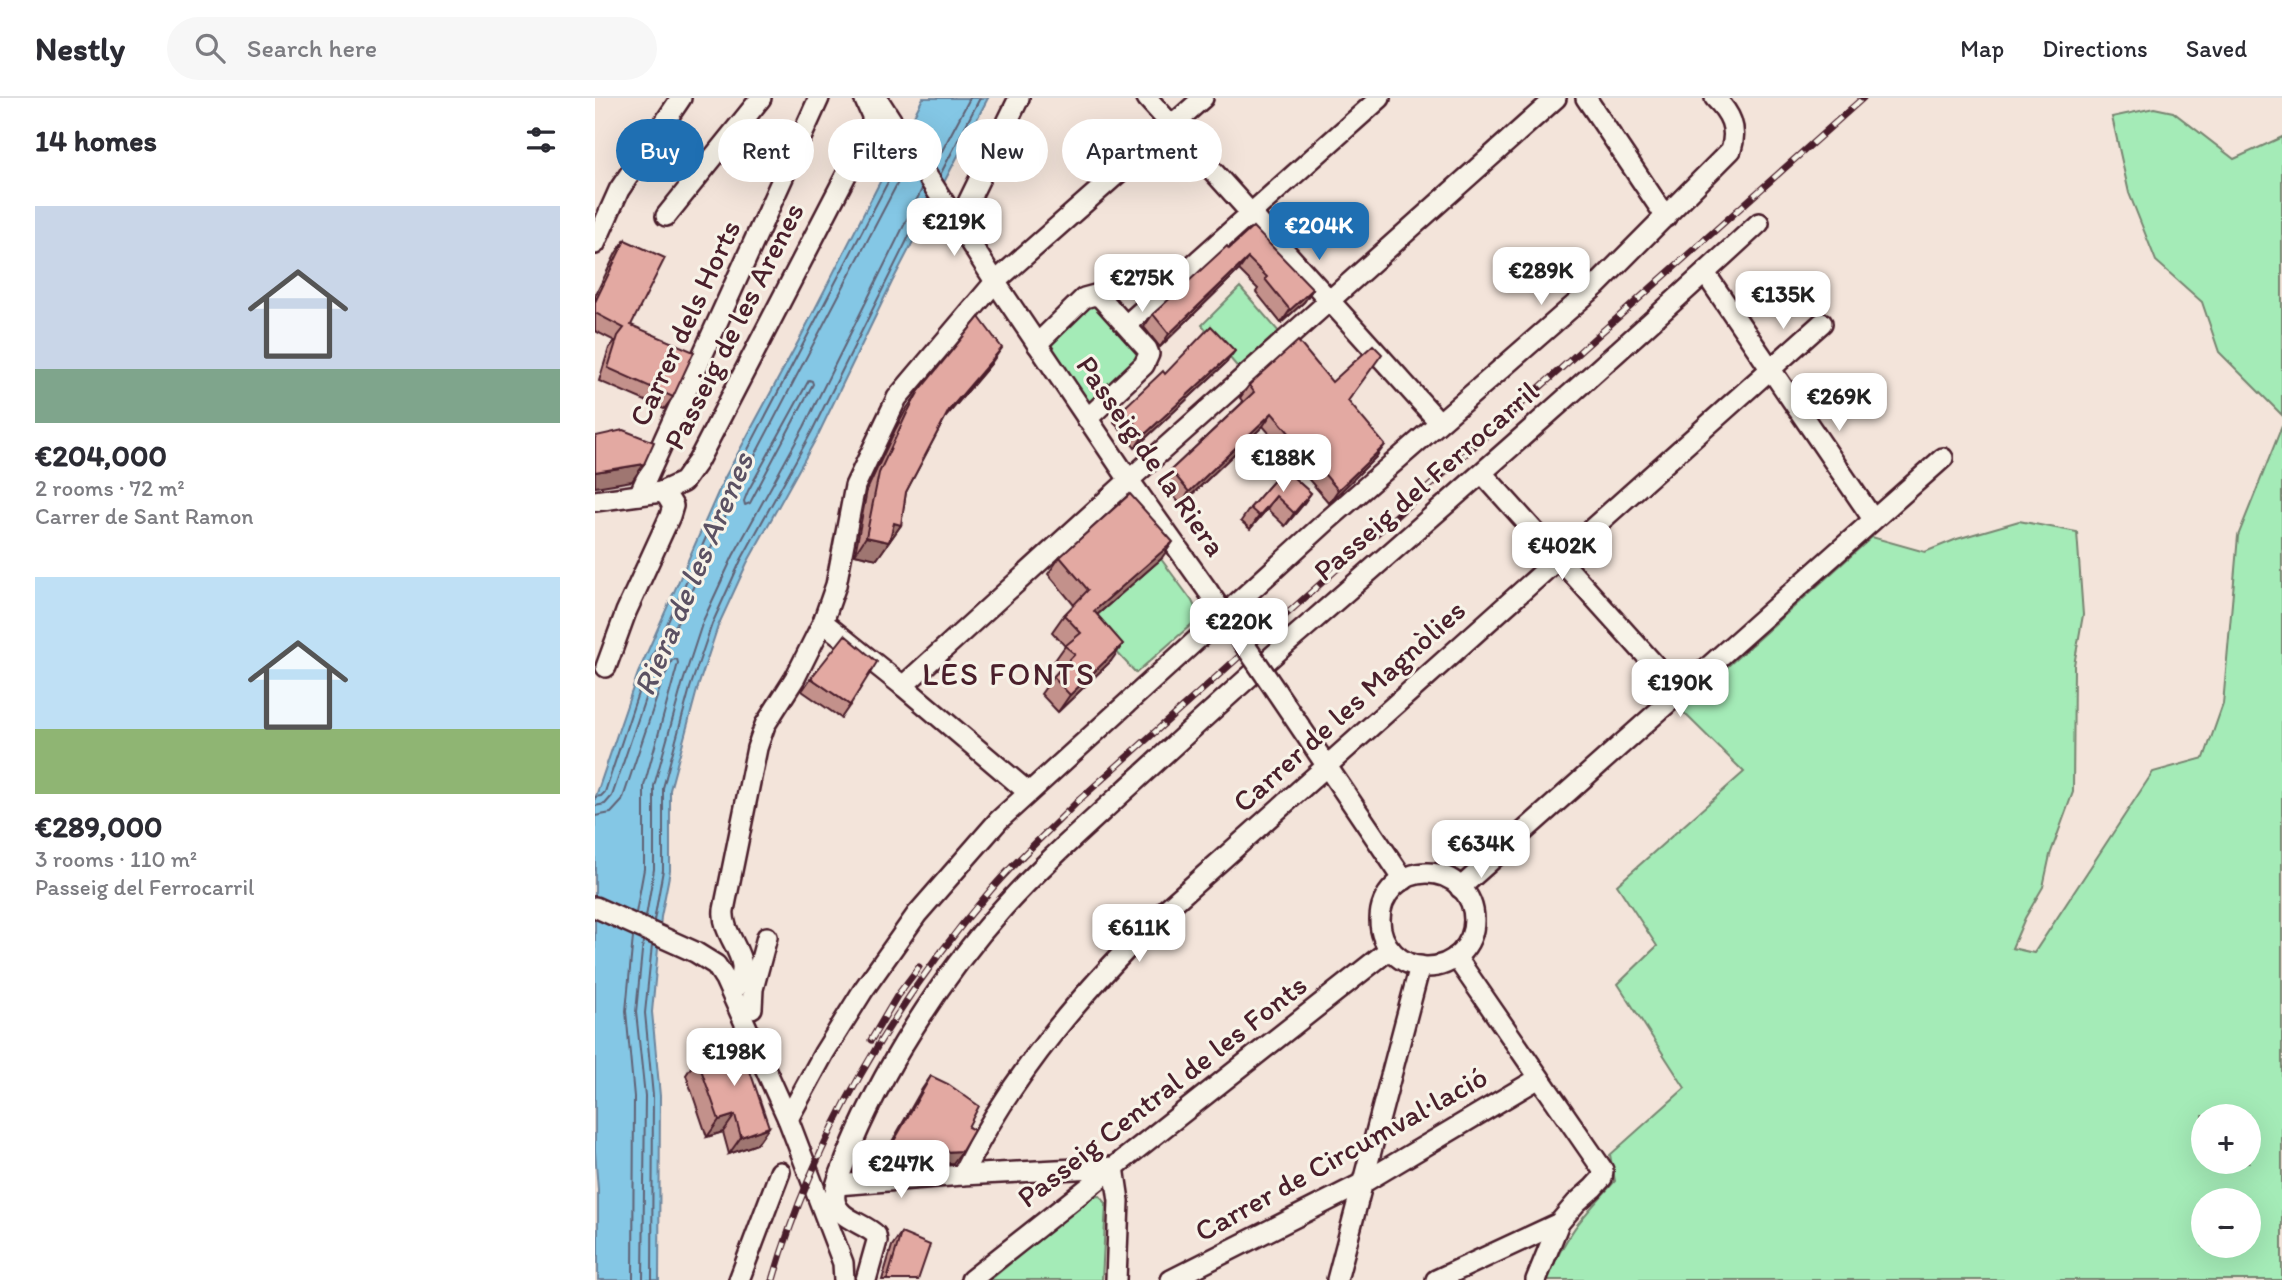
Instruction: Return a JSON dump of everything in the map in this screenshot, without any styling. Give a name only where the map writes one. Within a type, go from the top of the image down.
[{"type":"street","points":[[595,244],[619,190],[681,98]]},
{"type":"street","points":[[666,216],[761,98]]},
{"type":"street","name":"Carrer dels Horts","points":[[639,495],[819,98]]},
{"type":"street","name":"Passeig de les Arenes","points":[[664,494],[683,482],[698,461],[871,125],[872,116],[864,98]]},
{"type":"street","points":[[953,218],[1019,98]]},
{"type":"street","points":[[1147,98],[1166,119]]},
{"type":"street","points":[[1180,119],[1203,98]]},
{"type":"street","points":[[1125,325],[1380,98]]},
{"type":"street","points":[[903,686],[1556,98]]},
{"type":"street","points":[[1586,98],[1666,217]]},
{"type":"street","name":"Passeig del Ferrocarril","points":[[788,1119],[824,1053],[864,989],[917,914],[990,830],[1028,792],[1439,422],[1596,286],[1731,150],[1735,139],[1734,125],[1715,98]]},
{"type":"street","name":"Passeig de la Riera","points":[[881,106],[1087,419],[1208,591],[1404,880]]},
{"type":"street","points":[[732,992],[742,977],[742,965],[738,948],[728,930],[724,910],[757,748],[765,725],[795,678],[823,622],[836,585],[855,486],[890,408],[995,282],[1108,182]]},
{"type":"street","points":[[1222,182],[1439,422]]},
{"type":"street","name":"Passeig del Ferrocarril","points":[[837,1185],[858,1130],[905,1042],[953,971],[1004,907],[1047,862],[1239,685],[1482,473],[1759,223]]},
{"type":"street","points":[[1705,273],[1873,519]]},
{"type":"street","points":[[1037,344],[1077,304],[1089,296],[1101,298],[1147,349],[1148,359],[1144,365],[1087,419]]},
{"type":"street","name":"Carrer de les Magnòlies","points":[[962,1175],[1031,1062],[1081,999],[1128,947],[1169,907],[1822,323]]},
{"type":"street","points":[[1460,888],[1943,458]]},
{"type":"street","points":[[1482,473],[1679,692]]},
{"type":"street","points":[[595,501],[664,494],[673,506],[626,612],[606,667]]},
{"type":"street","points":[[823,622],[1028,792]]},
{"type":"street","points":[[1426,873],[1453,881],[1460,888],[1471,903],[1474,920],[1468,944],[1455,957],[1436,967],[1420,966],[1401,959],[1390,948],[1381,927],[1381,915],[1389,893],[1404,880],[1426,873]]},
{"type":"street","points":[[595,907],[695,952],[716,965],[732,992],[788,1119],[842,1263],[844,1280]]},
{"type":"street","points":[[752,1008],[753,989],[767,937]]},
{"type":"street","name":"Passeig Central de les Fonts","points":[[971,1280],[1390,948]]},
{"type":"street","points":[[1455,957],[1603,1170],[1602,1178],[1559,1223],[1536,1280]]},
{"type":"street","points":[[1337,1280],[1420,966]]},
{"type":"street","name":"Carrer de Circumval·lació","points":[[1171,1280],[1361,1184],[1539,1078]]},
{"type":"street","points":[[866,1280],[877,1235],[840,1211],[835,1202],[837,1185],[1114,1167],[1119,1200],[1116,1280]]},
{"type":"street","points":[[739,1280],[780,1172]]},
{"type":"street","points":[[1436,1280],[1559,1223]]},
{"type":"green space","points":[[2154,108],[2173,112],[2234,159],[2282,137],[2282,415],[2219,352],[2202,302],[2156,261],[2129,193],[2112,117]]},
{"type":"green space","points":[[1240,287],[1286,340],[1246,377],[1202,325]]},
{"type":"green space","points":[[1089,296],[1147,349],[1087,419],[1037,344]]},
{"type":"green space","points":[[2282,426],[2282,1280],[1547,1280],[1561,1250],[1576,1227],[1615,1181],[1610,1155],[1685,1088],[1618,984],[1657,946],[1617,885],[1744,772],[1680,709],[1872,537],[1925,552],[1957,539],[2019,521],[2077,532],[2083,615],[2074,665],[2073,792],[2050,855],[2043,887],[2012,948],[2034,953],[2153,772],[2204,758],[2223,704],[2238,536]]},
{"type":"green space","points":[[1161,559],[1192,601],[1200,617],[1136,673],[1089,622]]},
{"type":"green space","points":[[1100,1196],[1106,1203],[1102,1280],[990,1280],[1091,1197]]},
{"type":"water","name":"Riera de les Arenes","points":[[923,98],[988,98],[977,119],[956,119],[956,159],[892,282],[818,435],[747,563],[718,626],[697,690],[670,790],[670,871],[661,917],[652,1012],[660,1096],[659,1280],[598,1280],[595,1151],[595,799],[638,673],[724,479],[880,182],[942,182],[942,119],[912,119]]},
{"type":"building","points":[[1253,227],[1313,289],[1290,310],[1265,279],[1267,277],[1248,258],[1169,334],[1153,314],[1227,246],[1229,249]]},
{"type":"building","points":[[625,240],[665,258],[631,325],[694,352],[673,397],[608,368],[618,336],[624,328],[595,313],[595,302]]},
{"type":"building","points":[[979,317],[1002,348],[949,410],[906,492],[901,525],[894,523],[889,542],[866,537],[879,473],[907,413],[919,391]]},
{"type":"building","points":[[1211,326],[1235,351],[1144,435],[1123,409],[1163,371],[1165,374]]},
{"type":"building","points":[[1298,341],[1332,382],[1373,345],[1382,354],[1348,401],[1385,445],[1338,490],[1272,413],[1189,492],[1171,470],[1254,392],[1249,385]]},
{"type":"building","points":[[623,430],[654,442],[644,464],[595,472],[596,436]]},
{"type":"building","points":[[1284,469],[1311,493],[1294,513],[1276,496],[1259,516],[1250,508]]},
{"type":"building","points":[[1130,494],[1173,542],[1094,611],[1123,644],[1070,695],[1053,677],[1075,654],[1065,646],[1081,633],[1064,615],[1088,590],[1060,557]]},
{"type":"building","points":[[845,635],[877,662],[850,705],[811,678]]},
{"type":"building","points":[[738,1036],[769,1127],[741,1137],[735,1115],[719,1120],[697,1058],[722,1053],[719,1045]]},
{"type":"building","points":[[931,1076],[948,1084],[979,1106],[968,1127],[974,1130],[962,1151],[886,1155]]},
{"type":"building","points":[[901,1233],[930,1245],[918,1280],[887,1280]]},
{"type":"railway","points":[[773,1280],[811,1175],[861,1074],[921,979],[1000,879],[1079,800],[1863,98]]},
{"type":"railway","points":[[871,1040],[897,996],[919,967]]},
{"type":"district","name":"LES FONTS","points":[[1009,674]]}]
